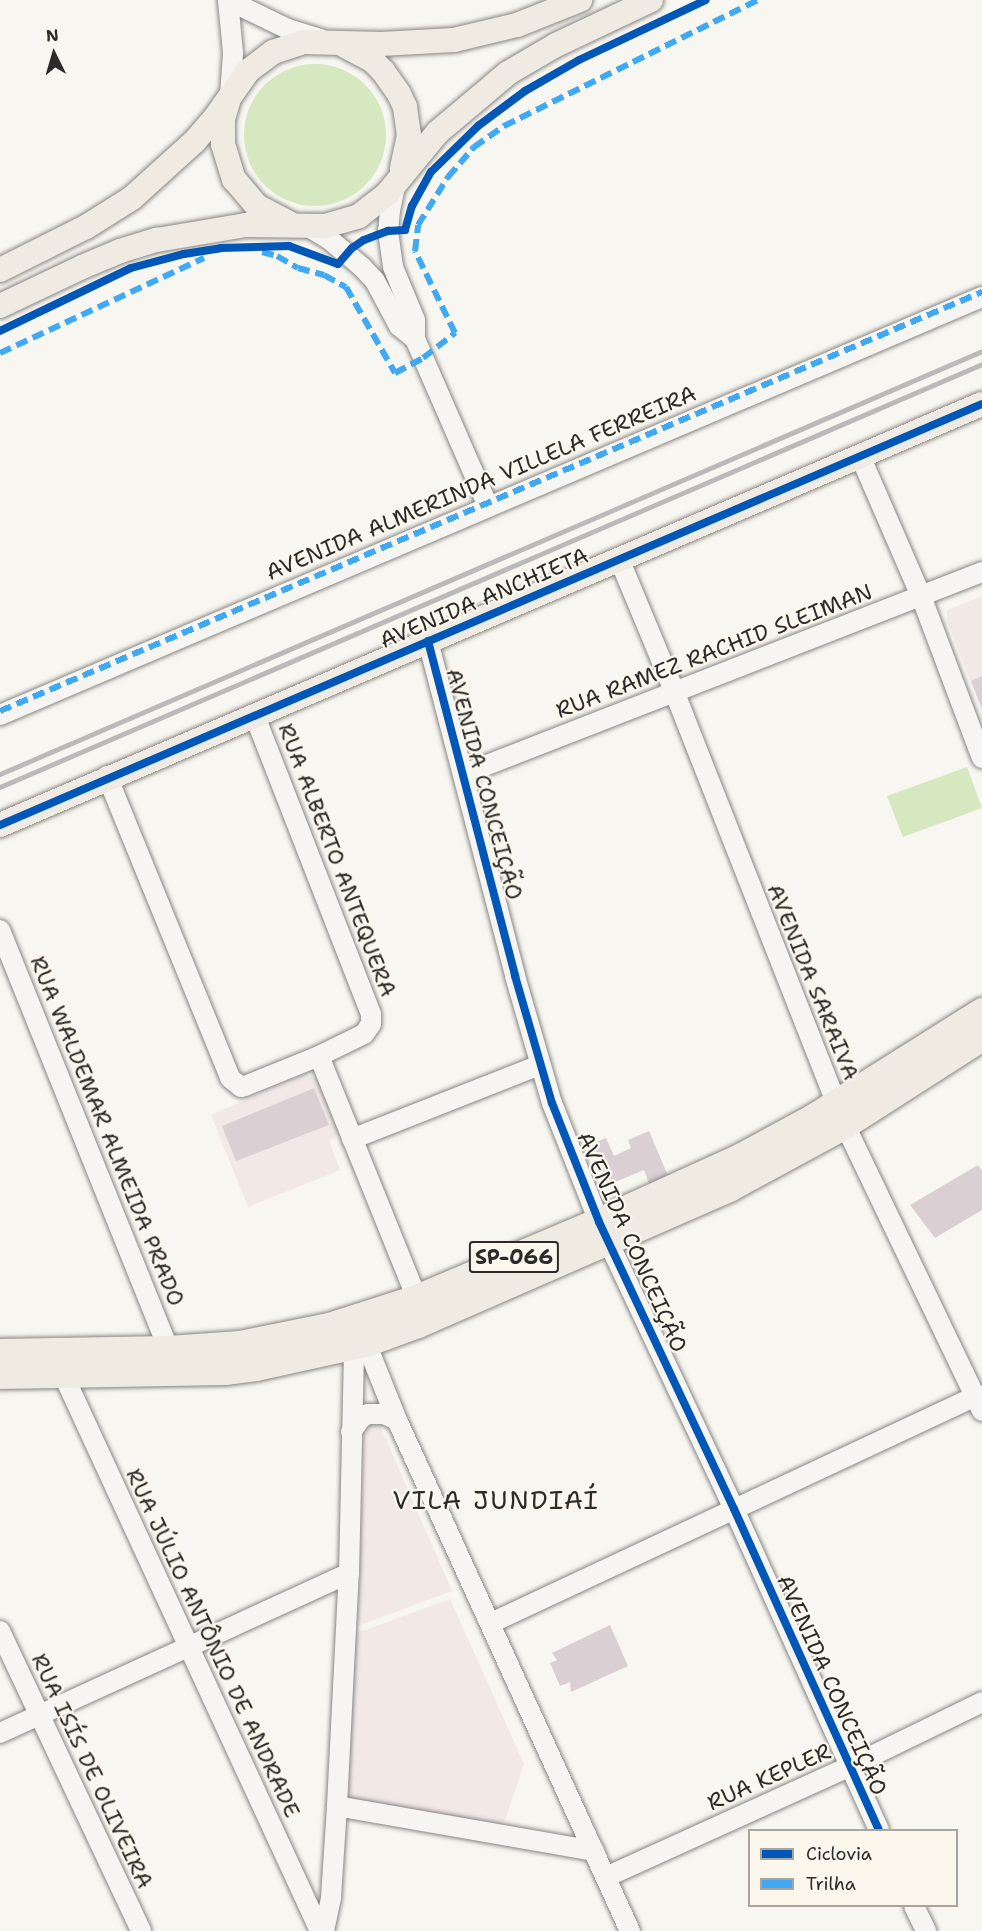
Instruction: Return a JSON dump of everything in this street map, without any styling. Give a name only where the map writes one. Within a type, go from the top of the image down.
[{"type":"highway","name":"SP-066","points":[[840,1114],[982,1012]]},
{"type":"highway","name":"SP-066","points":[[0,1375],[225,1371],[256,1367],[360,1345],[418,1324],[604,1232],[740,1158],[840,1114],[982,1037]]},
{"type":"highway","name":"SP-066","points":[[0,1353],[169,1350],[240,1345],[282,1338],[329,1327],[417,1299],[604,1232]]},
{"type":"highway","points":[[360,1345],[361,1331],[417,1299]]},
{"type":"main road","points":[[0,270],[86,227],[132,198],[194,142],[248,71],[273,52],[303,42],[381,45],[454,40],[517,25],[580,0]]},
{"type":"main road","points":[[0,306],[92,263],[157,240],[246,225],[325,226],[359,216],[374,206],[438,132],[507,73],[556,45],[651,0]]},
{"type":"main road","points":[[335,44],[355,50],[373,61],[392,82],[399,94],[408,121],[409,135],[404,162],[397,179]]},
{"type":"main road","points":[[230,97],[222,132],[225,156],[234,179],[257,206],[278,219],[303,225]]},
{"type":"main road","name":"AVENIDA ANCHIETA","points":[[0,825],[107,776],[620,561],[982,404]]},
{"type":"street","points":[[228,0],[288,29],[335,44]]},
{"type":"street","points":[[228,0],[233,53],[230,97]]},
{"type":"street","points":[[397,179],[390,210],[390,251],[398,282],[415,321],[415,339],[488,506]]},
{"type":"street","points":[[303,225],[362,267],[375,281],[399,326],[415,339]]},
{"type":"street","name":"AVENIDA ALMERINDA VILLELA FERREIRA","points":[[0,714],[982,297]]},
{"type":"street","points":[[861,458],[921,596],[982,758]]},
{"type":"street","name":"AVENIDA SARAIVA","points":[[620,561],[674,691],[840,1114],[980,1401]]},
{"type":"street","name":"RUA RAMEZ RACHID SLEIMAN","points":[[464,774],[982,572]]},
{"type":"street","name":"AVENIDA CONCEIÇÃO","points":[[428,642],[552,1103],[604,1232],[734,1509],[879,1829]]},
{"type":"street","name":"RUA ALBERTO ANTEQUERA","points":[[254,714],[369,1006],[371,1024],[358,1038],[319,1056]]},
{"type":"street","points":[[107,776],[230,1078],[240,1087],[319,1056],[417,1299]]},
{"type":"street","name":"RUA WALDEMAR ALMEIDA PRADO","points":[[0,930],[169,1350]]},
{"type":"street","points":[[352,1139],[540,1065]]},
{"type":"street","points":[[360,1345],[397,1419],[491,1623],[630,1931]]},
{"type":"street","points":[[322,1931],[331,1897],[337,1806],[349,1572],[351,1432],[360,1345]]},
{"type":"street","name":"RUA JÚLIO ANTÔNIO DE ANDRADE","points":[[63,1374],[186,1646],[322,1931]]},
{"type":"street","points":[[491,1623],[734,1509],[980,1401]]},
{"type":"street","points":[[351,1432],[361,1418],[368,1414],[384,1414],[397,1419]]},
{"type":"street","points":[[0,1733],[349,1572]]},
{"type":"street","name":"RUA ISÍS DE OLIVEIRA","points":[[0,1631],[141,1931]]},
{"type":"street","name":"RUA KEPLER","points":[[606,1877],[849,1767],[982,1702]]},
{"type":"street","points":[[337,1806],[594,1851]]},
{"type":"street","points":[[915,1907],[926,1931]]},
{"type":"shaded area","points":[[982,596],[982,710],[947,621],[947,613],[948,610]]},
{"type":"shaded area","points":[[305,1074],[319,1080],[341,1133],[329,1141],[340,1170],[248,1207],[211,1115]]},
{"type":"shaded area","points":[[379,1423],[452,1591],[358,1626],[364,1428]]},
{"type":"shaded area","points":[[450,1599],[524,1764],[503,1826],[354,1800],[346,1793],[354,1634]]},
{"type":"green space","points":[[315,64],[342,69],[365,85],[381,108],[386,135],[381,162],[365,185],[342,201],[315,206],[288,201],[265,185],[249,162],[244,135],[249,108],[265,85],[288,69]]},
{"type":"green space","points":[[967,767],[982,808],[903,837],[887,796]]},
{"type":"building","points":[[982,676],[982,709],[971,681]]},
{"type":"building","points":[[314,1088],[329,1125],[236,1161],[222,1126]]},
{"type":"building","points":[[649,1131],[669,1178],[650,1186],[644,1170],[608,1185],[591,1144],[606,1138],[614,1156],[631,1148],[628,1140]]},
{"type":"building","points":[[978,1165],[982,1171],[982,1210],[935,1238],[910,1205]]},
{"type":"building","points":[[610,1625],[628,1666],[571,1692],[570,1682],[560,1686],[550,1663],[557,1660],[552,1653]]},
{"type":"railway","points":[[0,774],[982,351]]},
{"type":"railway","points":[[0,787],[982,364]]},
{"type":"marked path","points":[[262,252],[277,256],[298,268],[324,275],[346,287],[395,373],[423,358],[455,333],[415,251],[418,225],[448,177],[474,147],[504,126],[758,0]]},
{"type":"marked path","points":[[0,353],[204,258]]},
{"type":"marked path","points":[[0,711],[982,292]]},
{"type":"cycle path","points":[[0,331],[131,268],[184,254],[221,248],[289,246],[338,264],[352,248],[364,240],[388,231],[405,230],[412,206],[431,172],[478,126],[525,91],[579,60],[706,0]]},
{"type":"cycle path","points":[[0,825],[982,404]]},
{"type":"cycle path","points":[[428,641],[515,976],[552,1103],[599,1222],[734,1509],[879,1829]]},
{"type":"district","name":"VILA JUNDIAÍ","points":[[496,1500]]}]
